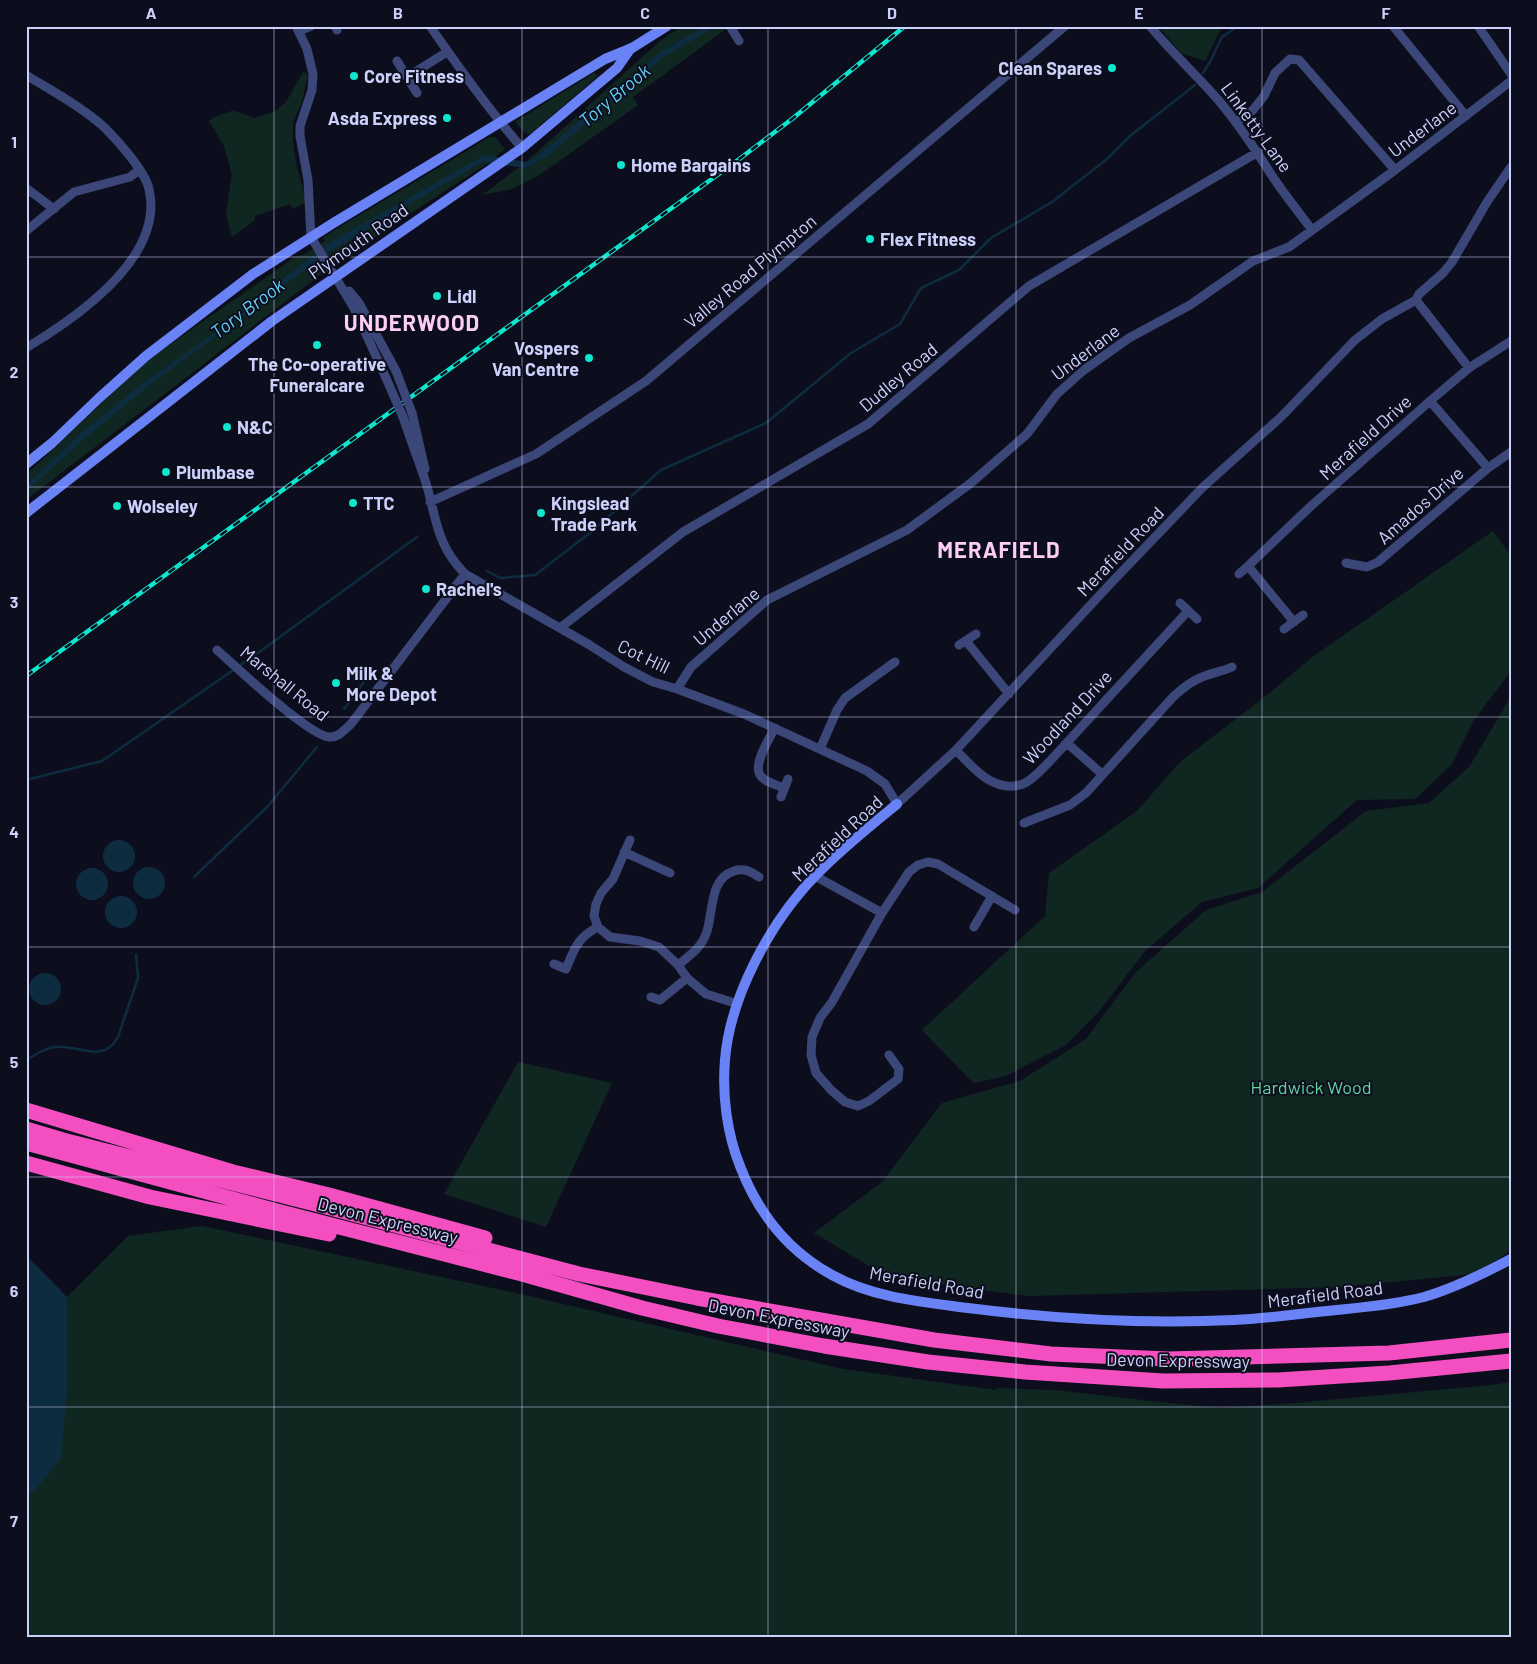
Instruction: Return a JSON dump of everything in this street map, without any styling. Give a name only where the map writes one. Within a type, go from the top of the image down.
[{"type":"highway","points":[[26,1110],[233,1172],[329,1195],[509,1245],[629,1284]]},
{"type":"highway","points":[[26,1129],[62,1147]]},
{"type":"highway","points":[[26,1143],[62,1147]]},
{"type":"highway","name":"Devon Expressway","points":[[62,1147],[315,1204],[578,1274],[804,1318],[934,1340],[1051,1354],[1168,1359],[1389,1354],[1511,1340]]},
{"type":"highway","name":"Devon Expressway","points":[[62,1147],[642,1308],[718,1326],[824,1346],[928,1362],[1025,1372],[1172,1381],[1278,1380],[1389,1373],[1511,1361]]},
{"type":"highway","points":[[32,1165],[150,1197],[220,1212],[334,1235],[371,1234]]},
{"type":"highway","points":[[233,1172],[315,1204]]},
{"type":"main road","name":"Plymouth Road","points":[[26,464],[52,443],[146,356],[253,274],[605,59],[632,48],[667,26]]},
{"type":"main road","name":"Plymouth Road","points":[[26,513],[272,321],[522,148],[617,68],[632,48]]},
{"type":"main road","name":"Merafield Road","points":[[898,804],[857,837],[815,876],[784,912],[756,959],[738,1004],[729,1035],[725,1060],[724,1099],[735,1153],[747,1185],[766,1217],[794,1249],[832,1276],[868,1290],[925,1302],[1001,1312],[1162,1321],[1237,1320],[1369,1306],[1420,1298],[1453,1288],[1511,1259]]},
{"type":"street","points":[[311,26],[298,29],[308,49],[313,74],[312,90],[300,131],[308,180],[311,237]]},
{"type":"street","points":[[430,26],[447,52],[522,148]]},
{"type":"street","points":[[730,26],[739,41]]},
{"type":"street","name":"Valley Road Plympton","points":[[430,502],[536,454],[646,381],[1065,26]]},
{"type":"street","name":"Linketty Lane","points":[[1150,26],[1207,87],[1236,122],[1258,152],[1271,175],[1312,230]]},
{"type":"street","points":[[1393,26],[1466,116]]},
{"type":"street","points":[[1478,26],[1511,74]]},
{"type":"street","points":[[407,77],[447,52]]},
{"type":"street","points":[[1236,122],[1252,110],[1264,96],[1275,73],[1282,66],[1290,59],[1299,60],[1396,170]]},
{"type":"street","points":[[398,61],[417,93]]},
{"type":"street","points":[[26,75],[74,105],[104,127],[139,170],[149,188],[151,199],[145,236],[114,281],[96,299],[69,320],[26,348]]},
{"type":"street","name":"Underlane","points":[[677,689],[691,667],[767,600],[907,530],[971,483],[1027,434],[1057,394],[1084,370],[1128,338],[1190,305],[1253,261],[1289,247],[1396,170],[1511,81]]},
{"type":"street","name":"Dudley Road","points":[[560,628],[683,532],[868,424],[1029,286],[1258,152]]},
{"type":"street","name":"Merafield Road","points":[[898,804],[956,750],[1203,487],[1281,417],[1355,340],[1382,319],[1416,300],[1419,294],[1443,273],[1452,262],[1486,202],[1511,167]]},
{"type":"street","points":[[26,231],[74,192],[130,177],[139,170]]},
{"type":"street","points":[[26,188],[54,209]]},
{"type":"street","name":"Cot Hill","points":[[311,237],[354,308],[386,378],[403,417],[444,546],[453,562],[464,574],[653,682],[744,714],[867,771],[885,784],[898,804]]},
{"type":"street","name":"Cot Hill","points":[[335,276],[359,303],[396,371],[412,413],[424,463],[426,485]]},
{"type":"street","points":[[1416,300],[1469,368]]},
{"type":"street","name":"Merafield Drive","points":[[1239,574],[1305,512],[1430,401],[1469,368],[1511,341]]},
{"type":"street","points":[[1430,401],[1488,468]]},
{"type":"street","name":"Amados Drive","points":[[1346,563],[1367,567],[1378,562],[1488,468],[1511,452]]},
{"type":"street","points":[[1248,566],[1294,622]]},
{"type":"street","name":"Marshall Road","points":[[217,650],[312,731],[328,737],[338,736],[350,724],[464,574]]},
{"type":"street","points":[[1180,603],[1197,619]]},
{"type":"street","name":"Woodland Drive","points":[[956,750],[980,775],[995,784],[1010,786],[1023,784],[1037,775],[1188,611]]},
{"type":"street","points":[[1284,630],[1303,615]]},
{"type":"street","points":[[976,634],[963,643],[1009,694]]},
{"type":"street","points":[[820,749],[837,710],[845,698],[895,662]]},
{"type":"street","points":[[1024,823],[1070,805],[1086,793],[1172,697],[1188,684],[1201,677],[1232,667]]},
{"type":"street","points":[[775,728],[757,768],[760,776],[784,788]]},
{"type":"street","points":[[1067,743],[1102,774]]},
{"type":"street","points":[[630,840],[612,879],[601,893],[596,904],[594,916],[598,927],[610,937],[640,940],[660,947],[688,978],[706,994],[738,1004]]},
{"type":"street","points":[[624,852],[670,873]]},
{"type":"street","points":[[889,1055],[899,1068],[898,1079],[869,1101],[858,1106],[844,1102],[816,1074],[811,1054],[812,1037],[820,1018],[832,1002],[882,913],[908,872],[918,864],[928,862],[938,864],[1015,910]]},
{"type":"street","points":[[678,965],[699,948],[706,934],[712,902],[719,882],[728,873],[740,869],[749,871],[759,877]]},
{"type":"street","points":[[815,876],[882,913]]},
{"type":"street","points":[[974,927],[992,896]]},
{"type":"street","points":[[554,964],[566,969],[580,940],[587,933],[598,927]]},
{"type":"street","points":[[652,997],[660,1000],[688,978]]},
{"type":"green space","points":[[682,26],[730,26],[633,97],[638,105],[541,174],[512,189],[482,195],[526,162],[660,41]]},
{"type":"green space","points":[[1158,26],[1222,26],[1205,61],[1181,53]]},
{"type":"green space","points":[[303,72],[308,74],[302,102],[293,122],[293,142],[297,168],[307,202],[293,209],[290,204],[255,216],[255,220],[232,237],[226,213],[232,175],[224,146],[209,121],[214,117],[233,110],[254,118],[274,112],[286,102]]},
{"type":"green space","points":[[594,73],[598,76],[530,134],[525,133],[515,122]]},
{"type":"green space","points":[[490,137],[495,137],[505,149],[488,163],[341,259],[26,500],[26,475],[132,374],[162,350],[295,257],[306,254],[325,241],[323,237]]},
{"type":"green space","points":[[1493,531],[1511,556],[1511,671],[1474,720],[1451,765],[1415,799],[1357,800],[1258,888],[1202,902],[1145,951],[1101,1009],[1066,1045],[1006,1076],[973,1083],[922,1030],[1045,916],[1049,873],[1137,811],[1180,762],[1271,692],[1311,658]]},
{"type":"green space","name":"Hardwick Wood","points":[[1511,696],[1511,1250],[1476,1274],[1337,1287],[1028,1296],[888,1277],[814,1233],[882,1182],[942,1103],[1020,1081],[1086,1039],[1136,972],[1206,910],[1262,892],[1366,811],[1429,803],[1470,766]]},
{"type":"green space","points":[[518,1062],[612,1083],[546,1227],[444,1194]]},
{"type":"green space","points":[[202,1226],[516,1293],[843,1369],[996,1390],[997,1388],[1055,1390],[1220,1408],[1295,1403],[1511,1382],[1511,1638],[26,1638],[26,1485],[67,1392],[67,1297],[128,1236]]},
{"type":"water","name":"Tory Brook","points":[[706,26],[717,26],[662,58],[548,156],[525,168],[482,162],[329,252],[146,388],[77,445],[26,492],[26,486],[81,433],[143,383],[213,334],[329,243],[481,157],[486,155],[526,162],[534,159],[659,53]]},
{"type":"water","points":[[119,840],[125,841],[130,845],[134,850],[134,862],[130,867],[125,871],[119,872],[113,871],[108,867],[104,862],[103,856],[104,850],[108,845],[113,841]]},
{"type":"water","points":[[149,867],[155,868],[160,872],[164,877],[164,889],[160,894],[155,898],[149,899],[143,898],[138,894],[134,889],[133,883],[134,877],[138,872],[143,868]]},
{"type":"water","points":[[92,868],[98,869],[103,873],[107,878],[107,890],[103,895],[98,899],[92,900],[86,899],[81,895],[77,890],[76,884],[77,878],[81,873],[86,869]]},
{"type":"water","points":[[121,896],[127,897],[132,901],[136,906],[136,918],[132,923],[127,927],[121,928],[115,927],[110,923],[106,918],[105,912],[106,906],[110,901],[115,897]]},
{"type":"water","points":[[45,973],[51,974],[56,978],[60,983],[60,995],[56,1000],[51,1004],[45,1005],[39,1004],[34,1000],[30,995],[29,989],[30,983],[34,978],[39,974]]},
{"type":"water","points":[[26,1255],[67,1297],[67,1392],[61,1458],[37,1488],[26,1495]]},
{"type":"waterway","points":[[1203,73],[1222,37],[1238,26]]},
{"type":"waterway","points":[[487,571],[500,578],[535,575],[591,532],[661,470],[766,423],[851,353],[900,324],[921,288],[959,270],[991,238],[1052,202],[1107,159],[1130,136],[1195,85]]},
{"type":"waterway","points":[[26,780],[102,761],[262,650],[417,537]]},
{"type":"waterway","points":[[344,709],[366,679]]},
{"type":"waterway","points":[[194,877],[268,806],[317,747]]},
{"type":"waterway","points":[[26,1061],[54,1047],[97,1052],[105,1050],[112,1045],[118,1037],[138,978],[136,955]]},
{"type":"railway","points":[[26,676],[738,160],[792,119],[905,26]]},
{"type":"place","name":"Clean Spares","points":[[1112,68]]},
{"type":"place","name":"Core Fitness","points":[[354,76]]},
{"type":"place","name":"Asda Express","points":[[447,118]]},
{"type":"place","name":"Home Bargains","points":[[621,165]]},
{"type":"place","name":"Flex Fitness","points":[[870,239]]},
{"type":"place","name":"Lidl","points":[[437,296]]},
{"type":"place","name":"The Co-operative Funeralcare","points":[[317,345]]},
{"type":"place","name":"Vospers Van Centre","points":[[589,358]]},
{"type":"place","name":"N&C","points":[[227,427]]},
{"type":"place","name":"Plumbase","points":[[166,472]]},
{"type":"place","name":"TTC","points":[[353,503]]},
{"type":"place","name":"Wolseley","points":[[117,506]]},
{"type":"place","name":"Kingslead Trade Park","points":[[541,513]]},
{"type":"place","name":"Rachel's","points":[[426,589]]},
{"type":"place","name":"Milk & More Depot","points":[[336,683]]},
{"type":"district","name":"UNDERWOOD","points":[[412,322]]},
{"type":"district","name":"MERAFIELD","points":[[999,549]]}]
